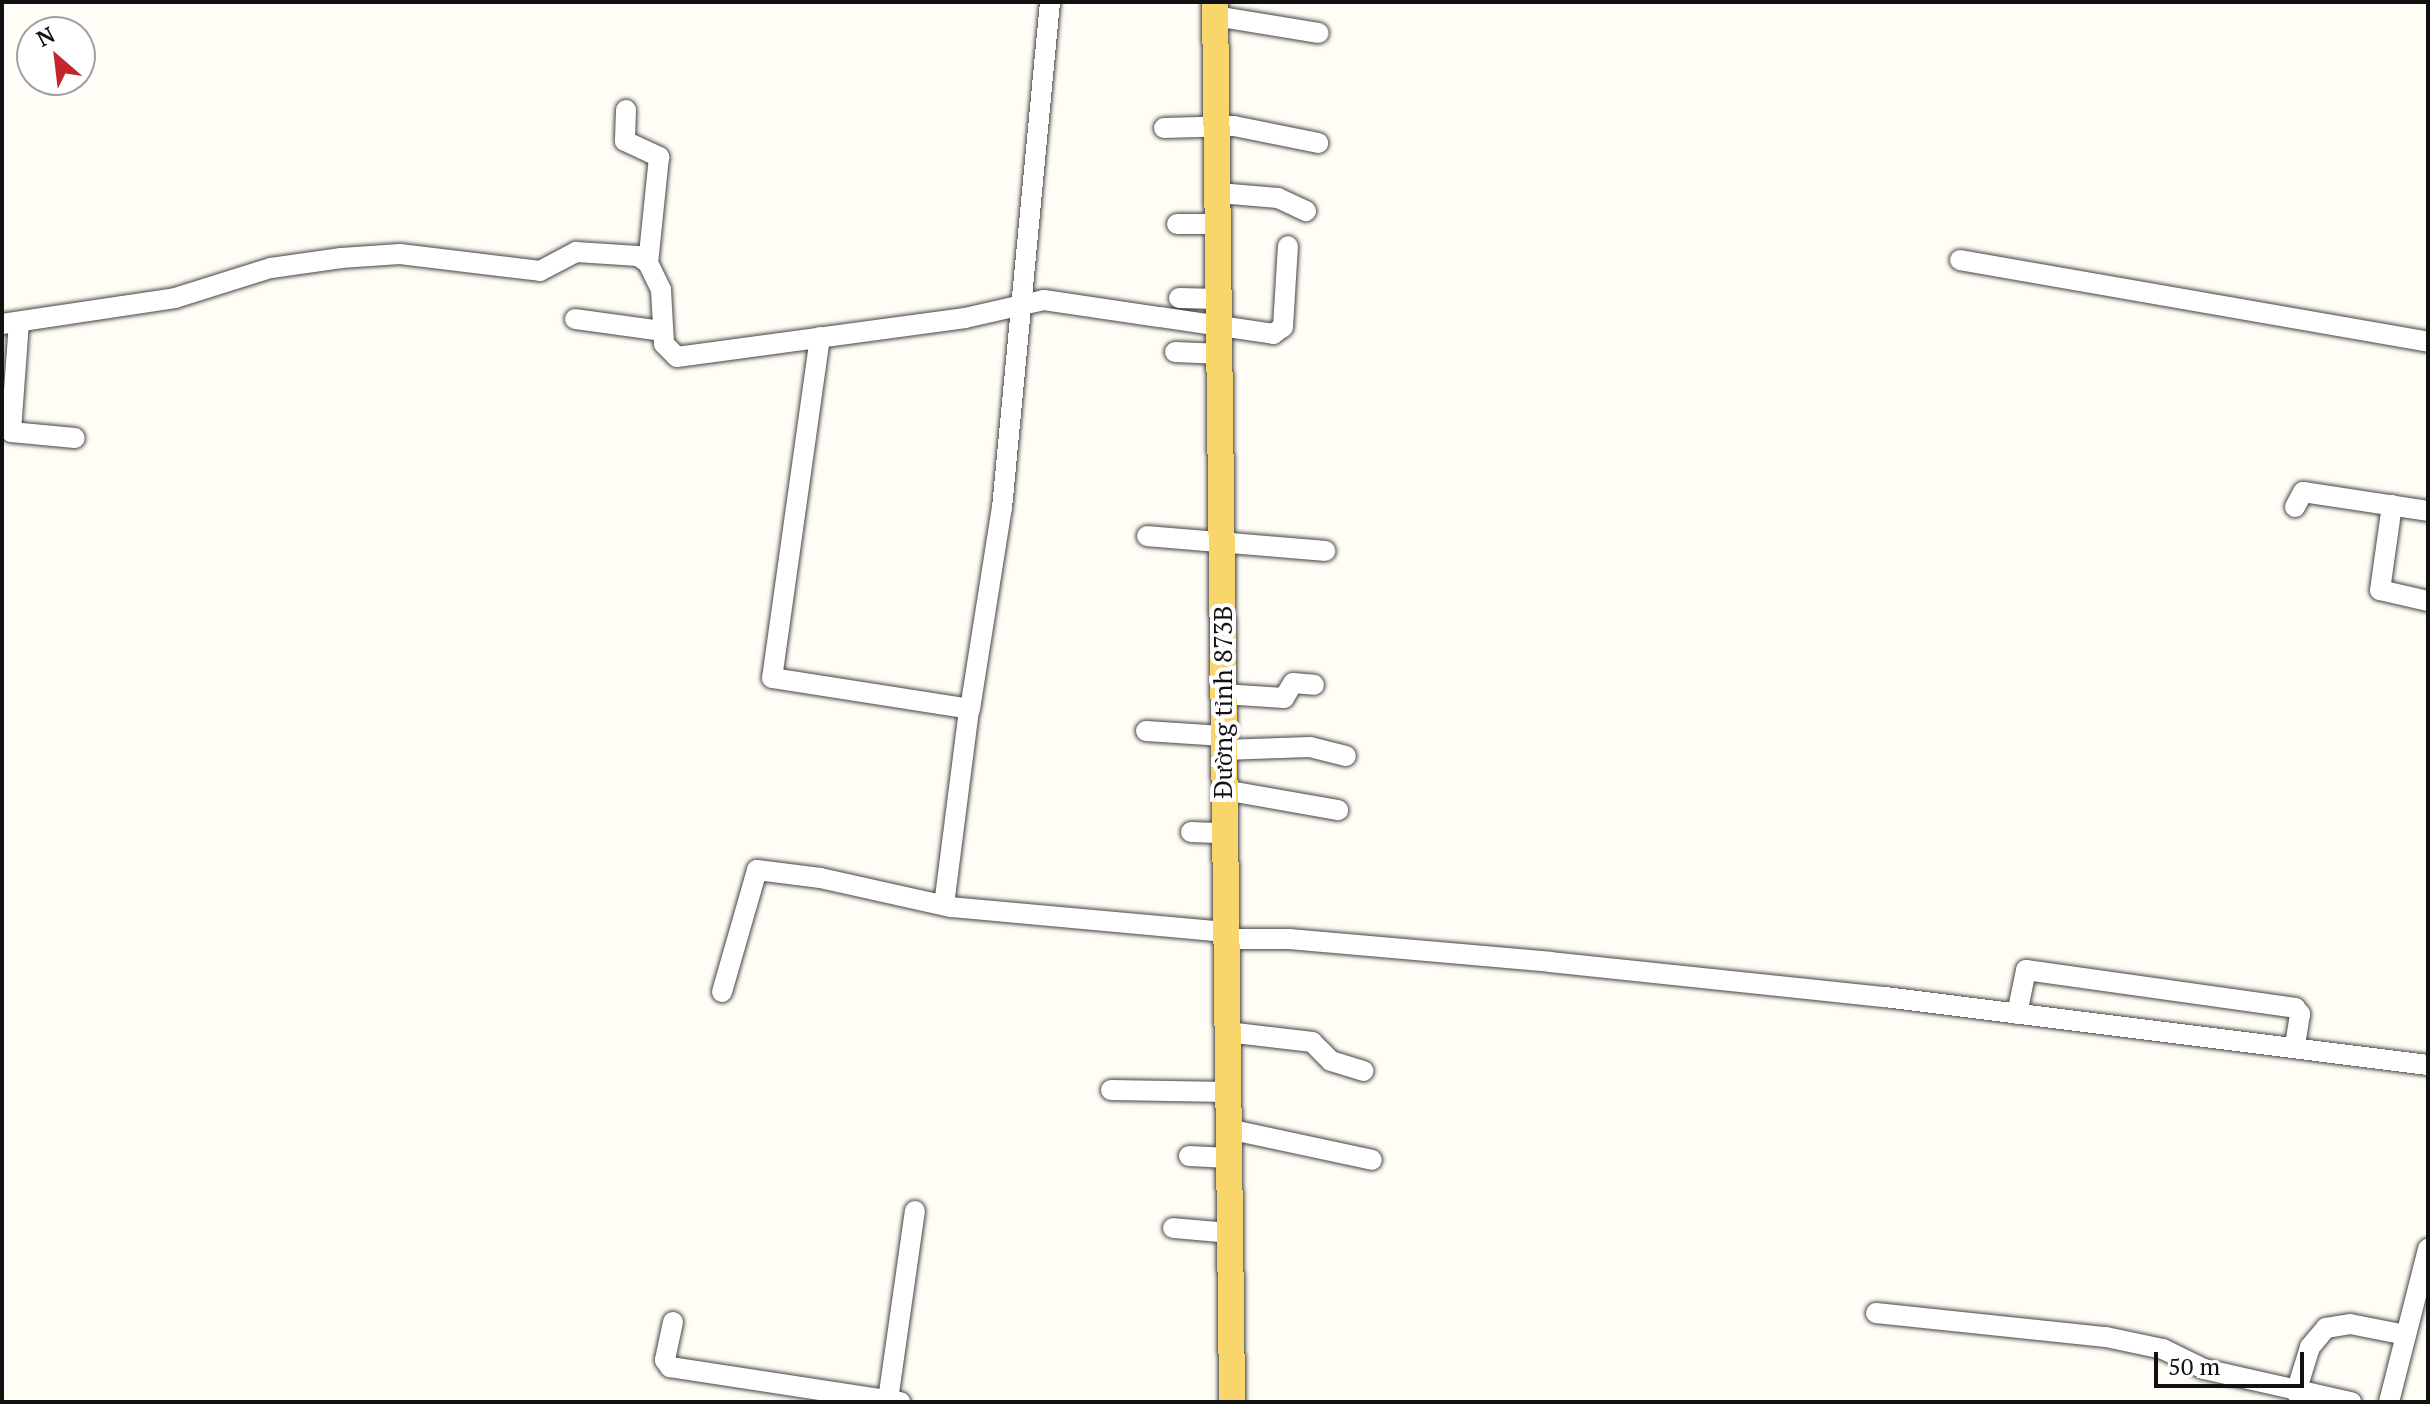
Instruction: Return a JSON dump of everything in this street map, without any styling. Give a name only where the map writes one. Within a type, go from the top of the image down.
[{"type":"main road","name":"Đường tỉnh 873B","points":[[1215,9],[1222,354],[1223,743],[1232,1402]]},
{"type":"street","points":[[944,905],[969,709],[1002,508],[1050,2]]},
{"type":"street","points":[[1215,9],[1319,33]]},
{"type":"street","points":[[626,110],[623,138],[659,157],[648,263]]},
{"type":"street","points":[[1164,128],[1218,125],[1318,143]]},
{"type":"street","points":[[1219,193],[1278,198],[1306,211]]},
{"type":"street","points":[[1177,224],[1220,224]]},
{"type":"street","points":[[75,438],[11,432],[10,323],[175,298],[271,268],[400,254],[540,271],[576,252],[638,256],[648,263],[661,290],[664,344],[677,357],[965,318],[1022,303],[1061,301],[1143,319],[1281,331],[1288,246]]},
{"type":"street","points":[[1960,260],[2428,342]]},
{"type":"street","points":[[1179,298],[1221,299]]},
{"type":"street","points":[[575,319],[662,331]]},
{"type":"street","points":[[820,337],[772,678],[969,709]]},
{"type":"street","points":[[1175,352],[1222,354]]},
{"type":"street","points":[[2295,507],[2303,492],[2428,511]]},
{"type":"street","points":[[2392,505],[2380,590],[2428,601]]},
{"type":"street","points":[[1147,536],[1325,551]]},
{"type":"street","points":[[1223,694],[1284,698],[1293,683],[1314,685]]},
{"type":"street","points":[[1146,731],[1223,743],[1310,747],[1346,756]]},
{"type":"street","points":[[1224,790],[1338,810]]},
{"type":"street","points":[[1191,832],[1224,833]]},
{"type":"street","points":[[722,992],[757,870],[820,878],[944,905],[1225,936],[1289,939],[2017,1014],[2428,1065]]},
{"type":"street","points":[[2017,1014],[2026,970],[2295,1008],[2300,1014],[2295,1047]]},
{"type":"street","points":[[1227,1032],[1312,1042],[1331,1061],[1364,1071]]},
{"type":"street","points":[[1111,1090],[1228,1092]]},
{"type":"street","points":[[1228,1129],[1372,1160]]},
{"type":"street","points":[[1189,1156],[1229,1158]]},
{"type":"street","points":[[673,1322],[665,1360],[670,1367],[894,1401],[915,1211]]},
{"type":"street","points":[[1173,1228],[1230,1233]]},
{"type":"street","points":[[2389,1402],[2428,1251]]},
{"type":"street","points":[[1876,1313],[2106,1337],[2163,1349],[2204,1369],[2351,1402]]},
{"type":"street","points":[[2296,1392],[2310,1347],[2326,1328],[2350,1324],[2406,1335]]}]
